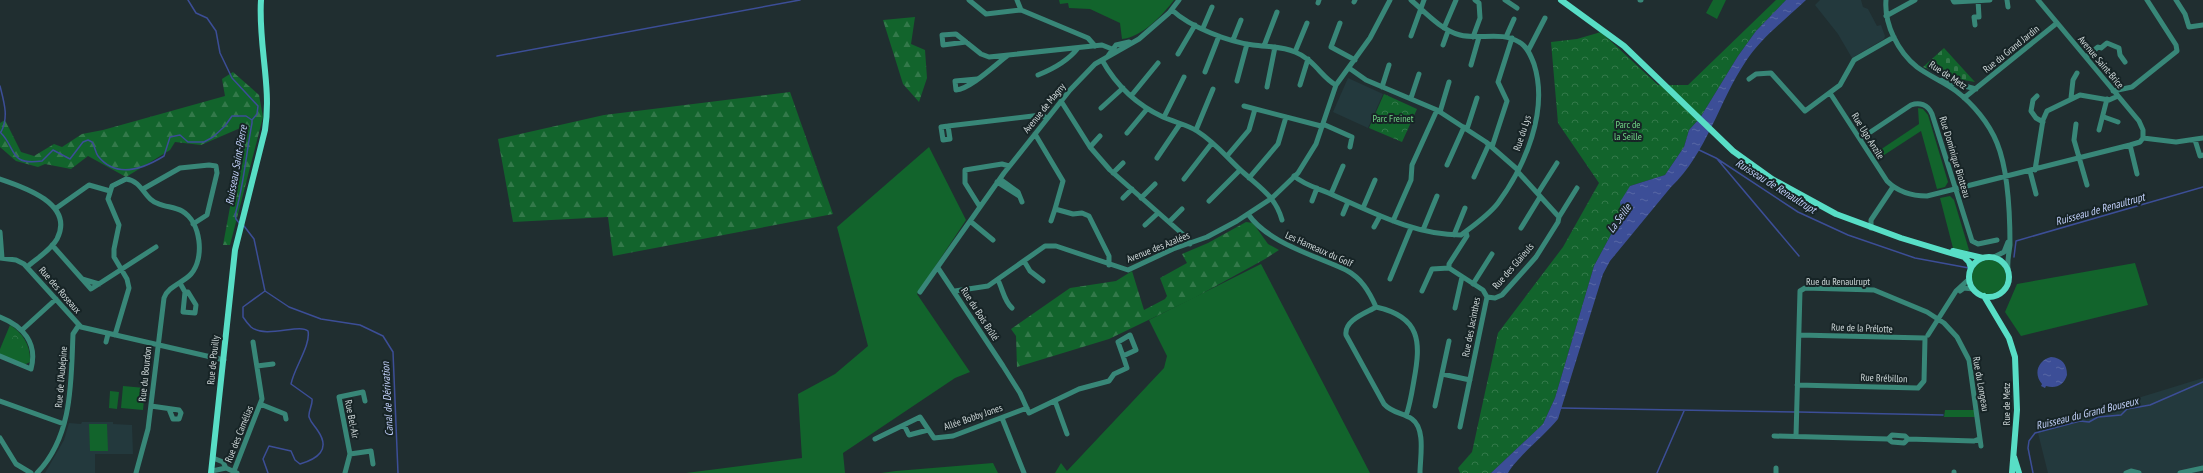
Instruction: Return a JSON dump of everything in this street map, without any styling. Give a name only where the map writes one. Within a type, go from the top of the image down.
[{"type":"main road","name":"Rue de Pouilly","points":[[212,472],[238,230],[265,130],[268,110],[261,36],[261,0]]},
{"type":"main road","points":[[1561,0],[1589,19],[1629,51],[1717,137],[1762,173],[1836,214],[1877,234],[1900,238]]},
{"type":"main road","points":[[1836,214],[1900,238],[1964,257],[1969,262],[1971,268]]},
{"type":"main road","points":[[1940,249],[1964,252],[1983,258],[1994,257],[2004,263],[2008,269],[2009,277],[2003,292],[1996,296],[1984,296],[1973,289],[1969,279],[1971,268],[1975,263],[1983,258]]},
{"type":"main road","name":"Rue de Metz","points":[[1984,296],[2009,338],[2014,357],[2017,410],[2012,473]]},
{"type":"main road","points":[[1992,309],[1996,296]]},
{"type":"main road","name":"Rue de Metz","points":[[2014,456],[2019,473]]},
{"type":"street","points":[[969,0],[986,14],[1021,10],[1088,38],[1095,46]]},
{"type":"street","points":[[1017,0],[1021,10]]},
{"type":"street","name":"Avenue de Magny","points":[[920,292],[998,180],[1061,101],[1095,64],[1108,56],[1115,49],[1135,41],[1172,10],[1179,0]]},
{"type":"street","name":"Avenue des Azalées","points":[[955,291],[984,287],[998,280],[1043,247],[1052,245],[1125,270],[1133,269],[1172,249],[1190,244],[1223,229],[1272,198],[1294,176],[1310,156],[1323,126],[1336,84],[1370,38],[1390,0]]},
{"type":"street","points":[[1411,0],[1446,29],[1458,35],[1509,38]]},
{"type":"street","points":[[1411,36],[1424,0]]},
{"type":"street","points":[[1443,45],[1446,29],[1456,0]]},
{"type":"street","points":[[1471,65],[1480,18],[1480,7],[1476,0]]},
{"type":"street","points":[[1505,0],[1517,8]]},
{"type":"street","name":"Rue de Metz","points":[[1886,0],[1886,16],[1894,37],[1916,66],[1940,80],[1964,98],[1990,129],[1997,142],[2006,177],[2009,237],[2008,269]]},
{"type":"street","points":[[1886,16],[1894,13],[1915,0]]},
{"type":"street","points":[[1953,0],[1954,2],[1990,0]]},
{"type":"street","points":[[1975,25],[1974,17],[1979,16],[1978,0]]},
{"type":"street","points":[[2007,0],[2008,7]]},
{"type":"street","name":"Avenue Saint-Brice","points":[[2038,0],[2142,126],[2143,138]]},
{"type":"street","points":[[2113,91],[2132,87],[2175,53],[2177,49],[2176,45],[2147,0]]},
{"type":"street","points":[[2176,0],[2185,14],[2189,27],[2203,25]]},
{"type":"street","points":[[1203,28],[1212,7]]},
{"type":"street","points":[[1172,10],[1195,25],[1219,36],[1247,44],[1275,47],[1295,52],[1308,60],[1336,84]]},
{"type":"street","points":[[1264,46],[1277,12]]},
{"type":"street","points":[[1528,52],[1545,18]]},
{"type":"street","points":[[1474,177],[1490,146],[1507,101],[1498,82],[1514,19]]},
{"type":"street","points":[[1233,40],[1241,20]]},
{"type":"street","points":[[1295,52],[1307,23]]},
{"type":"street","points":[[1340,23],[1332,47],[1355,60]]},
{"type":"street","name":"Rue du Grand Jardin","points":[[1964,98],[2057,23]]},
{"type":"street","points":[[1178,54],[1195,25]]},
{"type":"street","points":[[1205,72],[1219,36]]},
{"type":"street","points":[[1749,79],[1756,74],[1771,73],[1805,111],[1840,85],[1854,60],[1894,37]]},
{"type":"street","name":"Rue du Lys","points":[[1466,232],[1497,205],[1518,171],[1538,110],[1536,75],[1528,52],[1523,45],[1509,38]]},
{"type":"street","points":[[966,42],[985,56],[1095,46],[1115,49]]},
{"type":"street","points":[[1237,81],[1247,44]]},
{"type":"street","points":[[2086,57],[2098,47],[2102,48],[2107,44],[2119,48],[2120,55],[2125,62]]},
{"type":"street","points":[[1267,87],[1275,47]]},
{"type":"street","points":[[1038,75],[1054,68],[1078,48]]},
{"type":"street","points":[[976,79],[1008,55]]},
{"type":"street","points":[[1102,60],[1123,88],[1146,109],[1196,130],[1227,156],[1240,170],[1272,198],[1279,209],[1282,220]]},
{"type":"street","points":[[1300,85],[1308,60]]},
{"type":"street","points":[[1131,96],[1158,63]]},
{"type":"street","points":[[1382,87],[1389,65]]},
{"type":"street","points":[[1349,68],[1363,78],[1439,111],[1465,128],[1490,146],[1518,171],[1559,216]]},
{"type":"street","points":[[2071,98],[2073,80],[2078,73]]},
{"type":"street","points":[[1411,98],[1419,74]]},
{"type":"street","points":[[1164,117],[1184,77]]},
{"type":"street","points":[[1940,80],[1976,89]]},
{"type":"street","points":[[1393,222],[1411,180],[1412,165],[1439,111],[1449,82]]},
{"type":"street","points":[[1101,108],[1123,88]]},
{"type":"street","points":[[1196,130],[1213,89]]},
{"type":"street","name":"Rue Ugo Anzile","points":[[1830,93],[1887,181],[1893,187],[1908,194],[1920,196],[2006,177],[2130,145],[2140,142],[2143,138]]},
{"type":"street","points":[[2036,194],[2033,170],[2043,122],[2048,111],[2071,98],[2083,95],[2107,100],[2118,96]]},
{"type":"street","points":[[2037,96],[2032,102],[2031,112],[2036,118],[2043,122]]},
{"type":"street","points":[[1447,165],[1465,128],[1476,98]]},
{"type":"street","points":[[2100,130],[2107,100]]},
{"type":"street","points":[[1061,101],[1090,147],[1113,173],[1187,238],[1190,244]]},
{"type":"street","name":"Rue Dominique Biotteau","points":[[1860,139],[1911,105],[1924,105],[1932,114],[1972,241],[1978,244],[1997,240]]},
{"type":"street","points":[[1244,106],[1323,126],[1352,137],[1350,146]]},
{"type":"street","points":[[1127,133],[1146,109]]},
{"type":"street","points":[[1227,156],[1249,130],[1255,109]]},
{"type":"street","points":[[948,126],[1041,115],[1047,118]]},
{"type":"street","points":[[1249,178],[1278,144],[1286,117]]},
{"type":"street","points":[[2104,117],[2118,122]]},
{"type":"street","points":[[1157,158],[1180,124]]},
{"type":"street","points":[[2076,124],[2074,140],[2087,185]]},
{"type":"street","points":[[1035,134],[1063,181],[1051,221]]},
{"type":"street","points":[[1090,147],[1100,136]]},
{"type":"street","points":[[2143,138],[2168,142],[2203,138]]},
{"type":"street","points":[[2196,140],[2200,156],[2203,155]]},
{"type":"street","points":[[1184,179],[1212,143]]},
{"type":"street","points":[[2130,145],[2137,174]]},
{"type":"street","name":"Rue des Glaïeuls","points":[[1521,228],[1557,162]]},
{"type":"street","points":[[1113,173],[1123,163]]},
{"type":"street","points":[[980,207],[965,183],[964,170],[1002,164],[1009,166]]},
{"type":"street","points":[[143,189],[180,168],[209,165],[216,166],[217,173],[207,215],[193,224]]},
{"type":"street","points":[[1331,194],[1343,166]]},
{"type":"street","points":[[1209,201],[1240,170]]},
{"type":"street","points":[[1294,176],[1348,202],[1393,222],[1411,228],[1454,235],[1461,235],[1466,232]]},
{"type":"street","points":[[0,179],[43,197],[55,209],[60,228],[56,240],[27,267]]},
{"type":"street","name":"Rue du Bourdon","points":[[110,191],[117,183],[126,179],[134,181],[154,202],[183,212],[193,224],[199,236],[200,246],[194,270],[165,295],[157,345],[148,429],[136,473]]},
{"type":"street","points":[[998,180],[1019,196],[1022,202]]},
{"type":"street","points":[[1363,208],[1375,180]]},
{"type":"street","points":[[1141,198],[1155,184]]},
{"type":"street","points":[[55,209],[89,185],[110,191],[108,202],[119,225],[113,253],[127,279],[129,290],[115,335]]},
{"type":"street","points":[[1871,228],[1871,220],[1893,187]]},
{"type":"street","points":[[1312,201],[1317,188]]},
{"type":"street","name":"Rue des Glaïeuls","points":[[1487,297],[1498,297],[1507,290],[1536,257],[1577,188]]},
{"type":"street","points":[[1123,198],[1132,189]]},
{"type":"street","points":[[1423,230],[1438,196]]},
{"type":"street","points":[[1343,214],[1348,202]]},
{"type":"street","points":[[1169,222],[1182,208]]},
{"type":"street","points":[[1454,235],[1465,208]]},
{"type":"street","points":[[1055,209],[1073,214],[1082,213],[1090,216],[1109,256],[1110,264]]},
{"type":"street","points":[[1145,226],[1158,213]]},
{"type":"street","name":"Les Hameaux du Golf","points":[[1248,214],[1253,221],[1275,239],[1320,258],[1356,276],[1364,284],[1376,307]]},
{"type":"street","points":[[1374,227],[1380,216]]},
{"type":"street","points":[[1861,224],[1871,220]]},
{"type":"street","points":[[969,223],[993,240]]},
{"type":"street","points":[[1390,279],[1411,228]]},
{"type":"street","points":[[0,232],[1,258]]},
{"type":"street","points":[[1422,291],[1432,269],[1449,268],[1449,264],[1467,236],[1466,232]]},
{"type":"street","points":[[1994,257],[2004,252],[2009,237]]},
{"type":"street","points":[[52,245],[91,288],[156,248]]},
{"type":"street","name":"Rue des Jacinthes","points":[[1473,284],[1492,254]]},
{"type":"street","name":"Rue des Roseaux","points":[[1,258],[16,260],[27,267],[78,325],[108,334],[224,360]]},
{"type":"street","points":[[1024,260],[1030,271],[1043,281]]},
{"type":"street","name":"Rue du Bois Brûlé","points":[[938,268],[955,291],[1006,371],[1027,408]]},
{"type":"street","name":"Rue des Jacinthes","points":[[1449,268],[1485,292],[1487,297],[1460,427]]},
{"type":"street","name":"Rue des Jacinthes","points":[[1455,308],[1462,277]]},
{"type":"street","points":[[1926,337],[1936,326],[1956,291],[1969,279]]},
{"type":"street","points":[[998,280],[1003,290],[1006,302],[1012,308]]},
{"type":"street","points":[[180,283],[185,292]]},
{"type":"street","name":"Rue du Renaulrupt","points":[[1796,436],[1799,293],[1805,288],[1874,290],[1927,312],[1939,319]]},
{"type":"street","points":[[1939,319],[1960,291],[1964,288],[1973,289]]},
{"type":"street","points":[[22,330],[56,299]]},
{"type":"street","points":[[1406,416],[1419,354],[1417,338],[1412,328],[1404,320],[1394,313],[1376,307],[1348,324],[1345,329],[1346,335],[1384,404],[1391,410],[1406,416],[1414,422],[1420,434],[1420,473]]},
{"type":"street","points":[[0,317],[14,323],[22,330],[32,348],[31,369],[0,356]]},
{"type":"street","name":"Rue du Longeau","points":[[1939,319],[1957,337],[1969,360],[1981,446]]},
{"type":"street","name":"Rue de l'Aubépine","points":[[36,473],[57,442],[64,424],[70,399],[73,334],[78,325]]},
{"type":"street","points":[[106,342],[108,334]]},
{"type":"street","name":"Rue de la Prélotte","points":[[1798,335],[1926,337]]},
{"type":"street","name":"Rue Brébillon","points":[[1797,385],[1918,388],[1924,381],[1926,337]]},
{"type":"street","name":"Rue des Jacinthes","points":[[1435,406],[1449,341]]},
{"type":"street","name":"Rue des Camélias","points":[[235,472],[262,399],[253,342]]},
{"type":"street","name":"Allée Bobby Jones","points":[[875,439],[920,417],[934,438],[953,436],[1027,408],[1029,413],[1079,389],[1109,381],[1114,374],[1127,368],[1123,356]]},
{"type":"street","points":[[257,366],[273,364]]},
{"type":"street","points":[[1442,374],[1470,380]]},
{"type":"street","name":"Rue Bel-Air","points":[[345,473],[350,454],[339,397],[362,392],[365,401]]},
{"type":"street","points":[[0,401],[64,424]]},
{"type":"street","points":[[1055,401],[1067,434]]},
{"type":"street","name":"Rue des Camélias","points":[[260,404],[284,414],[286,419]]},
{"type":"street","points":[[151,406],[169,409]]},
{"type":"street","points":[[1002,418],[1024,473]]},
{"type":"street","points":[[904,425],[909,435],[928,430]]},
{"type":"street","points":[[1774,436],[1888,439],[1892,435],[1904,435],[1908,439],[1974,441],[1979,439]]},
{"type":"street","points":[[0,438],[16,464],[31,473]]},
{"type":"street","name":"Rue Bel-Air","points":[[350,454],[371,451],[373,464]]},
{"type":"street","points":[[214,458],[223,462],[226,468],[235,472]]},
{"type":"street","points":[[212,472],[226,468]]},
{"type":"street","points":[[2180,473],[2203,468]]},
{"type":"street","points":[[2126,473],[2131,471],[2139,473]]},
{"type":"shaded area","points":[[1820,0],[1861,0],[1863,7],[1868,9],[1877,26],[1881,25],[1885,36],[1884,39],[1852,58],[1838,34],[1815,5]]},
{"type":"shaded area","points":[[1348,78],[1383,94],[1368,128],[1333,112]]},
{"type":"shaded area","points":[[2203,378],[2203,473],[2048,473],[2037,429]]},
{"type":"shaded area","points":[[82,422],[113,422],[113,424],[132,425],[133,454],[95,454],[95,473],[45,473],[64,440],[69,423],[81,424]]},
{"type":"green space","points":[[1059,0],[1174,0],[1164,13],[1151,25],[1137,34],[1122,39],[1120,23],[1090,9],[1069,8],[1068,3],[1060,4]]},
{"type":"green space","points":[[1713,0],[1726,0],[1717,19],[1706,13]]},
{"type":"green space","name":"Parc de la Seille","points":[[1776,0],[1786,0],[1756,31],[1738,56],[1700,118],[1689,130],[1684,147],[1665,175],[1630,186],[1622,214],[1594,266],[1555,398],[1543,424],[1491,473],[1460,473],[1458,468],[1472,452],[1498,333],[1563,247],[1599,183],[1558,123],[1551,42],[1577,39],[1601,32],[1658,85],[1688,85]]},
{"type":"green space","points":[[915,17],[911,44],[925,50],[927,78],[919,102],[903,84],[883,20]]},
{"type":"green space","points":[[1944,48],[1975,82],[1952,78],[1923,67]]},
{"type":"green space","points":[[233,72],[259,95],[263,117],[230,245],[223,245],[245,126],[201,145],[175,142],[170,150],[126,177],[88,156],[71,169],[45,164],[38,167],[16,161],[0,147],[0,123],[5,120],[21,152],[34,156],[54,144],[62,147],[82,134],[103,130],[225,96],[222,79]]},
{"type":"green space","points":[[790,92],[833,214],[613,256],[608,217],[513,222],[498,139],[604,115]]},
{"type":"green space","name":"Parc Freinet","points":[[1384,94],[1417,109],[1402,142],[1369,128]]},
{"type":"green space","points":[[1918,108],[1923,109],[1928,115],[1948,182],[1945,187],[1937,189],[1921,131],[1878,159],[1874,154],[1919,124]]},
{"type":"green space","points":[[929,147],[966,220],[917,294],[970,372],[955,378],[843,453],[845,473],[686,473],[802,458],[798,394],[835,374],[868,346],[837,227]]},
{"type":"green space","points":[[1950,196],[1954,200],[1969,250],[1967,251],[1953,248],[1940,198]]},
{"type":"green space","points":[[1246,222],[1253,223],[1268,244],[1279,250],[1194,298],[1109,339],[1017,367],[1016,336],[1011,329],[1070,288],[1116,281],[1132,271],[1144,310],[1165,299],[1167,296],[1160,278],[1187,263],[1182,254],[1208,243]]},
{"type":"green space","points":[[1989,260],[2001,265],[2006,277],[2001,289],[1989,294],[1977,289],[1972,277],[1977,265]]},
{"type":"green space","points":[[2135,263],[2148,305],[2021,336],[2005,312],[2017,284]]},
{"type":"green space","points":[[1261,264],[1370,473],[1055,473],[1061,463],[1067,471],[1164,368],[1167,356],[1149,320]]},
{"type":"green space","points":[[10,325],[19,332],[28,345],[30,362],[24,365],[0,355],[0,349]]},
{"type":"green space","points":[[15,334],[22,343],[24,356],[10,348],[9,343]]},
{"type":"green space","points":[[123,386],[145,388],[143,410],[121,408]]},
{"type":"green space","points":[[110,391],[119,392],[117,409],[109,408]]},
{"type":"green space","points":[[1945,410],[1975,410],[1976,417],[1944,417]]},
{"type":"green space","points":[[89,424],[107,424],[108,451],[90,451]]},
{"type":"green space","points":[[993,463],[998,473],[881,473],[896,471]]},
{"type":"water","points":[[1786,0],[1806,0],[1766,37],[1752,53],[1728,93],[1694,159],[1610,261],[1603,274],[1558,419],[1518,460],[1508,473],[1491,473],[1543,424],[1555,398],[1594,266],[1622,214],[1620,202],[1630,186],[1665,175],[1684,147],[1689,130],[1700,118],[1738,56],[1756,31]]},
{"type":"water","points":[[2051,357],[2063,362],[2067,375],[2062,384],[2053,387],[2046,386],[2045,388],[2041,386],[2042,384],[2039,380],[2037,372],[2040,364]]},
{"type":"waterway","points":[[188,0],[196,13],[207,18],[216,31],[220,53],[232,78],[258,106],[257,114],[252,120]]},
{"type":"waterway","points":[[497,56],[800,0]]},
{"type":"waterway","points":[[0,86],[5,115],[5,121],[1,132]]},
{"type":"waterway","name":"Ruisseau Saint-Pierre","points":[[0,132],[18,158],[23,161],[42,161],[53,150],[70,159],[83,142],[88,140],[92,142],[98,156],[105,163],[113,168],[130,170],[147,165],[164,156],[170,137],[180,135],[188,142],[204,142],[213,137],[225,126],[232,116],[246,116],[252,120],[252,123],[243,181],[235,215],[240,224]]},
{"type":"waterway","name":"Ruisseau de Renaultrupt","points":[[1697,149],[1716,158],[1798,212],[1848,235],[1915,258],[1969,268]]},
{"type":"waterway","points":[[1718,160],[1799,256]]},
{"type":"waterway","name":"Ruisseau de Renaultrupt","points":[[2014,257],[2016,241],[2203,187]]},
{"type":"waterway","name":"Ruisseau Saint-Pierre","points":[[244,226],[254,239],[265,291],[243,307],[243,317],[251,327],[265,332],[298,329],[308,331],[305,350],[295,371],[291,384],[312,399],[309,417],[322,438],[323,443],[320,453],[317,456],[300,464],[295,460],[291,451],[269,446],[263,459],[268,473]]},
{"type":"waterway","name":"Canal de Dérivation","points":[[265,291],[289,307],[321,319],[360,325],[383,336],[393,352],[398,473]]},
{"type":"waterway","name":"Ruisseau du Grand Bouseux","points":[[2033,473],[2028,448],[2029,441],[2035,433],[2080,421],[2089,422],[2098,417],[2121,415],[2127,409],[2150,405],[2203,382]]},
{"type":"waterway","points":[[1561,408],[1795,412]]},
{"type":"waterway","points":[[1657,473],[1684,411]]},
{"type":"waterway","points":[[1799,412],[1943,415]]},
{"type":"water label","name":"La Seille","points":[[1619,218]]}]
